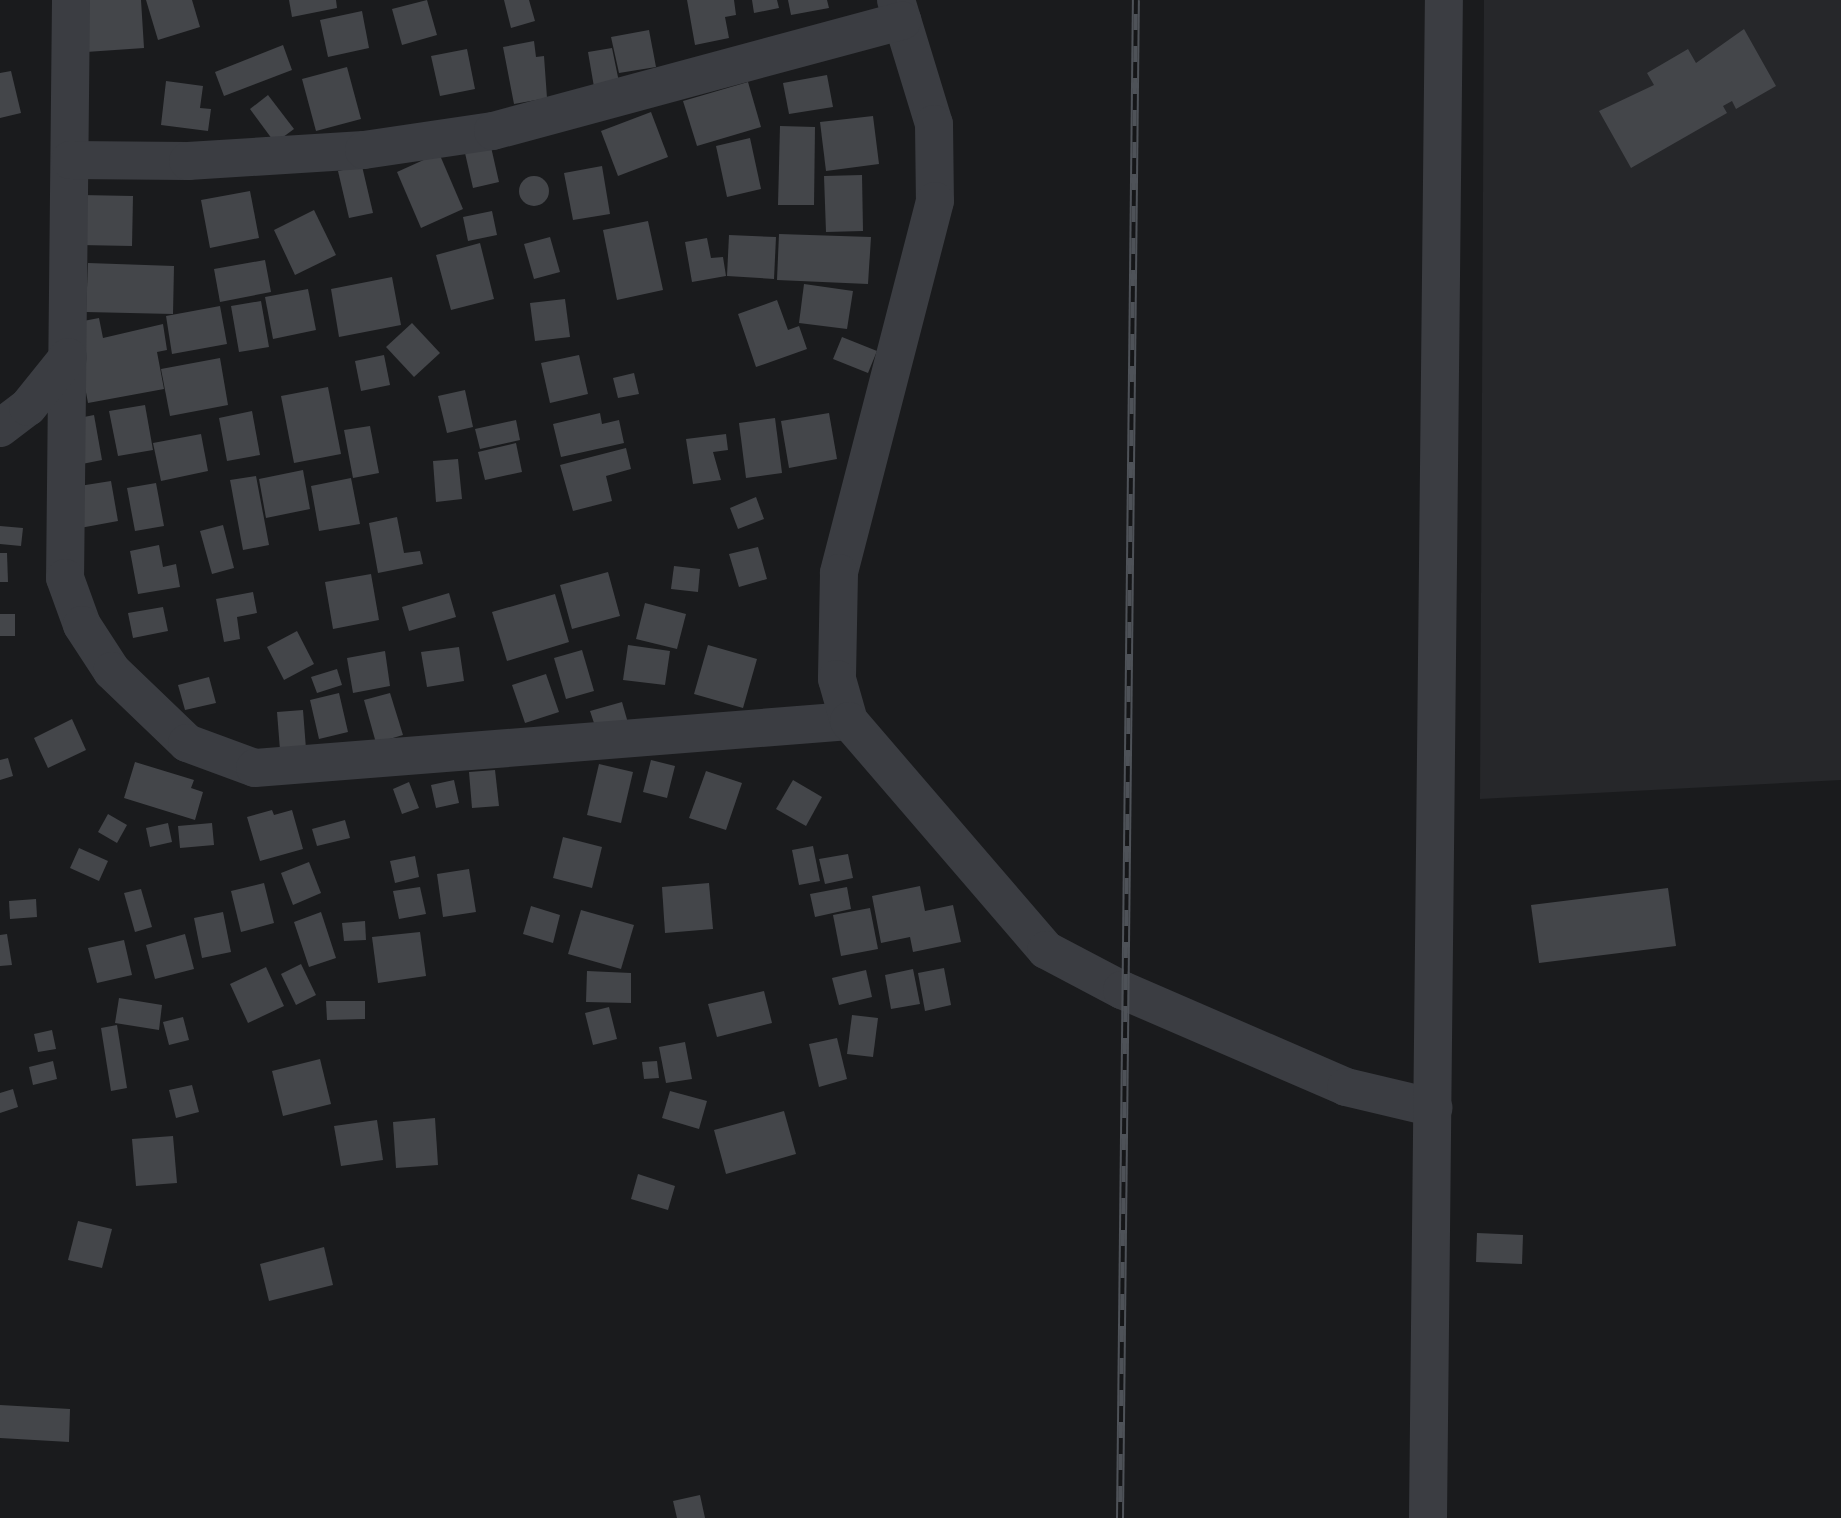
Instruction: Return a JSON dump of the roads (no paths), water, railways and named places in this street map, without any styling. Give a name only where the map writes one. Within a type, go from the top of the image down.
[{"type":"street","points":[[71,0],[65,578],[82,625],[112,671],[187,743],[255,768],[849,721]]},
{"type":"street","points":[[1428,1518],[1444,0]]},
{"type":"street","points":[[70,160],[188,161],[365,150],[493,131],[899,10],[934,124],[935,201],[839,573],[837,679],[849,721],[1046,950],[1122,990],[1346,1087],[1434,1108]]},
{"type":"street","points":[[0,428],[28,407],[68,357]]},
{"type":"railway","points":[[1120,1518],[1136,0]]}]
